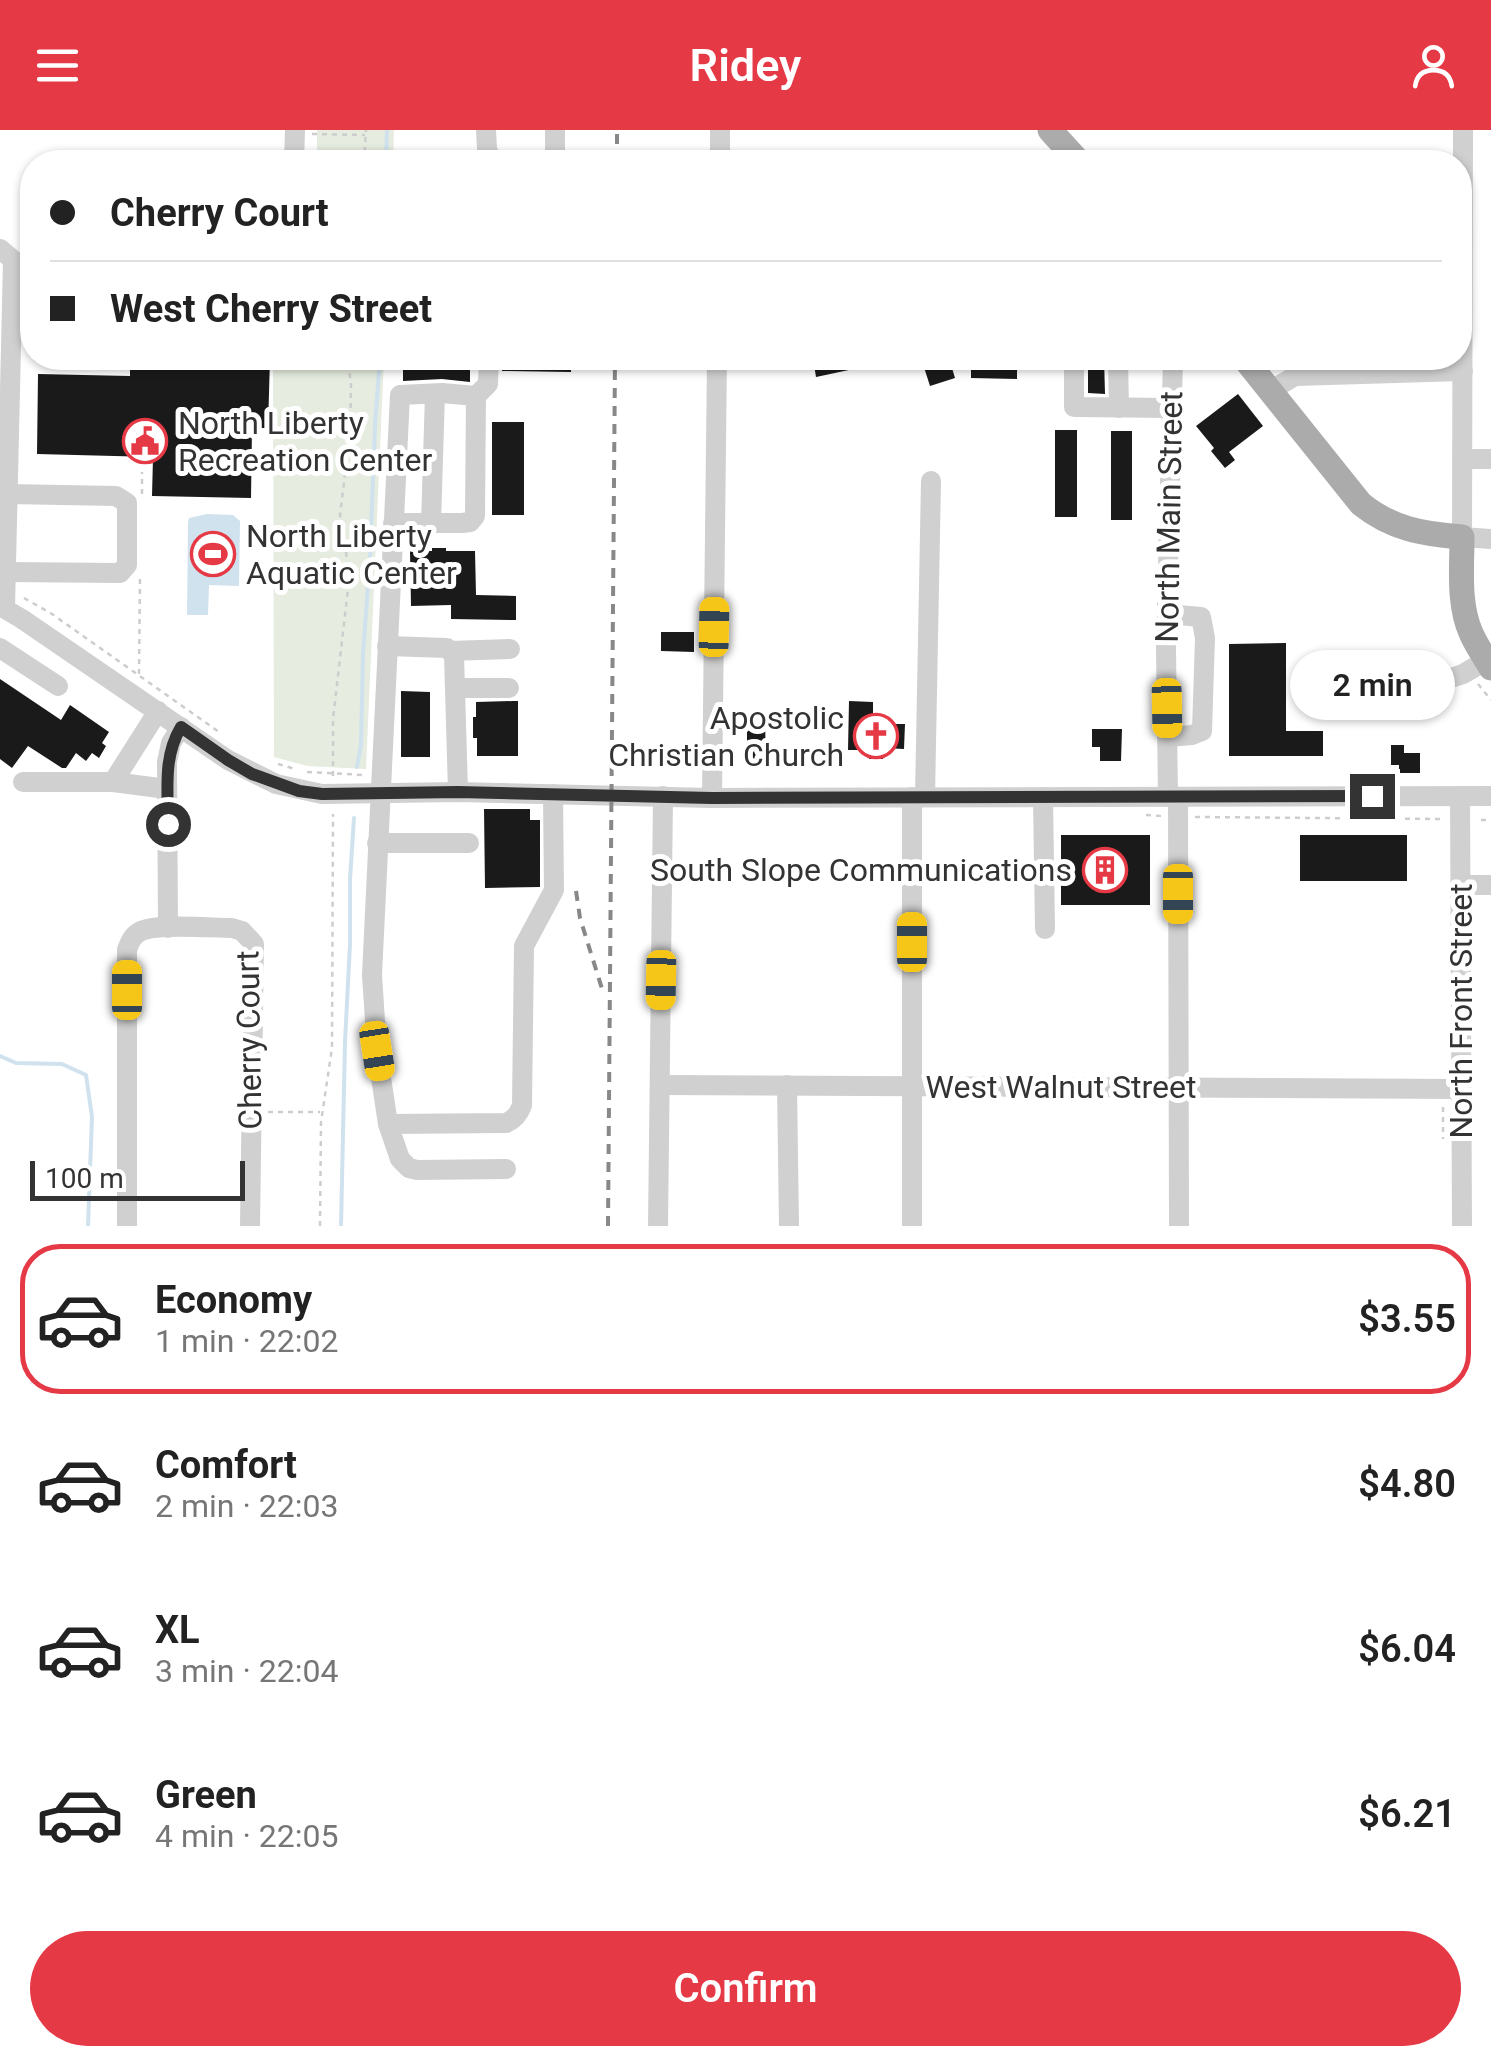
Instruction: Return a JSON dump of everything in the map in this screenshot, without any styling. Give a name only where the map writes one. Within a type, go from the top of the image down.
[{"type":"main road","points":[[1050,130],[1068,150]]},
{"type":"main road","points":[[1253,370],[1348,490],[1377,517],[1414,532],[1462,537],[1466,615],[1470,631],[1489,664]]},
{"type":"street","points":[[0,249],[13,260],[4,594]]},
{"type":"street","points":[[393,523],[462,523],[475,516],[476,396],[488,384],[488,370]]},
{"type":"street","points":[[712,798],[717,370]]},
{"type":"street","points":[[1074,370],[1074,407],[1172,408]]},
{"type":"street","points":[[1118,370],[1119,408]]},
{"type":"street","name":"North Main Street","points":[[1173,370],[1167,614],[1180,1087],[1179,1226]]},
{"type":"street","points":[[1270,391],[1295,376],[1463,371],[1462,537],[1491,538]]},
{"type":"street","points":[[431,523],[435,394]]},
{"type":"street","points":[[476,396],[400,395],[372,975],[377,1051],[388,1124],[400,1159],[417,1170],[506,1169]]},
{"type":"street","points":[[1464,459],[1491,459]]},
{"type":"street","points":[[912,1226],[919,797],[931,480]]},
{"type":"street","points":[[4,594],[120,574],[126,566],[127,503],[116,496],[8,494]]},
{"type":"street","points":[[4,594],[228,760],[276,784],[322,794],[381,784],[458,792],[712,798],[1043,797],[1172,803],[1460,796],[1486,803]]},
{"type":"street","points":[[1167,614],[1201,617],[1205,638],[1202,731],[1192,736],[1168,737]]},
{"type":"street","points":[[387,646],[447,648],[454,655],[458,792]]},
{"type":"street","points":[[0,648],[58,686]]},
{"type":"street","points":[[450,651],[510,649]]},
{"type":"street","points":[[1373,679],[1445,680],[1489,664]]},
{"type":"street","points":[[454,688],[509,688]]},
{"type":"street","points":[[113,782],[158,711]]},
{"type":"street","points":[[168,928],[167,762],[181,727]]},
{"type":"street","points":[[23,782],[113,782],[168,789]]},
{"type":"street","points":[[388,1124],[506,1123],[519,1114],[524,946],[554,890],[553,794]]},
{"type":"street","points":[[658,1226],[663,796]]},
{"type":"street","name":"North Front Street","points":[[1460,796],[1462,1226]]},
{"type":"street","points":[[1043,797],[1045,929]]},
{"type":"street","points":[[377,843],[469,843]]},
{"type":"street","points":[[1460,885],[1491,885]]},
{"type":"street","name":"Cherry Court","points":[[127,1226],[127,950],[138,932],[168,928],[232,928],[242,931],[254,944],[250,1226]]},
{"type":"street","name":"West Walnut Street","points":[[660,1085],[1462,1089]]},
{"type":"street","points":[[787,1085],[788,1226]]},
{"type":"path","points":[[295,132],[365,132]]},
{"type":"path","points":[[4,594],[52,614],[226,736]]},
{"type":"path","points":[[266,761],[381,784]]},
{"type":"path","points":[[1146,816],[1172,803]]},
{"type":"path","points":[[1481,820],[1486,803]]},
{"type":"path","points":[[1193,817],[1447,819]]},
{"type":"path","points":[[1474,820],[1491,820]]},
{"type":"path","points":[[252,1112],[323,1112]]},
{"type":"shaded area","points":[[317,130],[394,130],[393,150],[317,150]]},
{"type":"shaded area","points":[[273,370],[383,370],[366,769],[307,766],[274,757]]},
{"type":"water","name":"North Liberty Aquatic Center","points":[[233,515],[240,521],[239,586],[209,585],[208,615],[187,615],[188,522],[189,518]]},
{"type":"building","name":"North Liberty Recreation Center","points":[[130,370],[270,370],[268,428],[252,428],[251,498],[152,496],[153,457],[37,454],[38,374],[130,376]]},
{"type":"building","points":[[403,370],[470,370],[470,382],[403,381]]},
{"type":"building","points":[[571,370],[571,372],[502,371]]},
{"type":"building","points":[[815,370],[849,370],[816,377]]},
{"type":"building","points":[[925,370],[953,370],[955,378],[930,386]]},
{"type":"building","points":[[971,370],[1017,370],[1017,379],[971,378]]},
{"type":"building","points":[[1088,370],[1104,370],[1105,394],[1088,393]]},
{"type":"building","points":[[1238,394],[1263,426],[1229,452],[1235,460],[1225,468],[1196,426]]},
{"type":"building","points":[[492,422],[524,422],[524,515],[492,515]]},
{"type":"building","points":[[1055,430],[1077,430],[1077,517],[1055,517]]},
{"type":"building","points":[[1111,431],[1132,431],[1132,520],[1111,520]]},
{"type":"building","points":[[410,551],[475,551],[476,595],[516,596],[516,620],[451,619],[451,605],[411,606]]},
{"type":"building","points":[[661,632],[694,632],[694,652],[661,651]]},
{"type":"building","points":[[1286,643],[1286,731],[1323,731],[1323,756],[1229,756],[1229,644]]},
{"type":"building","points":[[0,679],[61,720],[70,705],[109,732],[99,758],[92,753],[86,761],[76,753],[62,768],[28,746],[12,768],[0,759]]},
{"type":"building","points":[[401,691],[430,692],[430,757],[401,757]]},
{"type":"building","points":[[518,701],[518,756],[477,756],[477,738],[473,738],[476,702]]},
{"type":"building","name":"Apostolic Christian Church","points":[[849,701],[873,702],[873,724],[905,724],[904,749],[883,748],[883,759],[869,759],[869,750],[848,750]]},
{"type":"building","points":[[747,721],[765,721],[766,763],[747,763]]},
{"type":"building","points":[[1092,729],[1122,729],[1121,761],[1100,761],[1100,747],[1092,747]]},
{"type":"building","points":[[1391,745],[1404,745],[1404,753],[1420,753],[1420,773],[1399,773],[1399,765],[1391,765]]},
{"type":"building","points":[[484,809],[530,809],[530,820],[540,820],[540,887],[485,888]]},
{"type":"building","name":"South Slope Communications","points":[[1061,835],[1150,835],[1150,905],[1061,905]]},
{"type":"building","points":[[1300,835],[1407,835],[1407,881],[1300,881]]},
{"type":"waterway","points":[[386,150],[387,130]]},
{"type":"waterway","points":[[357,767],[379,370]]},
{"type":"waterway","points":[[341,1226],[354,818]]},
{"type":"waterway","points":[[0,1056],[16,1063],[62,1064],[86,1075],[92,1117],[88,1226]]},
{"type":"railway","points":[[617,130],[617,150]]},
{"type":"railway","points":[[608,1226],[615,370]]},
{"type":"railway","points":[[576,891],[580,918],[603,992]]},
{"type":"place","name":"North Liberty Recreation Center","points":[[145,441]]},
{"type":"place","name":"North Liberty Aquatic Center","points":[[213,554]]},
{"type":"place","name":"Apostolic Christian Church","points":[[876,736]]},
{"type":"place","name":"South Slope Communications","points":[[1105,870]]},
{"type":"route","points":[[168,824],[167,762],[181,727],[252,774],[299,791],[322,794],[458,792],[712,798],[1372,796]]}]
